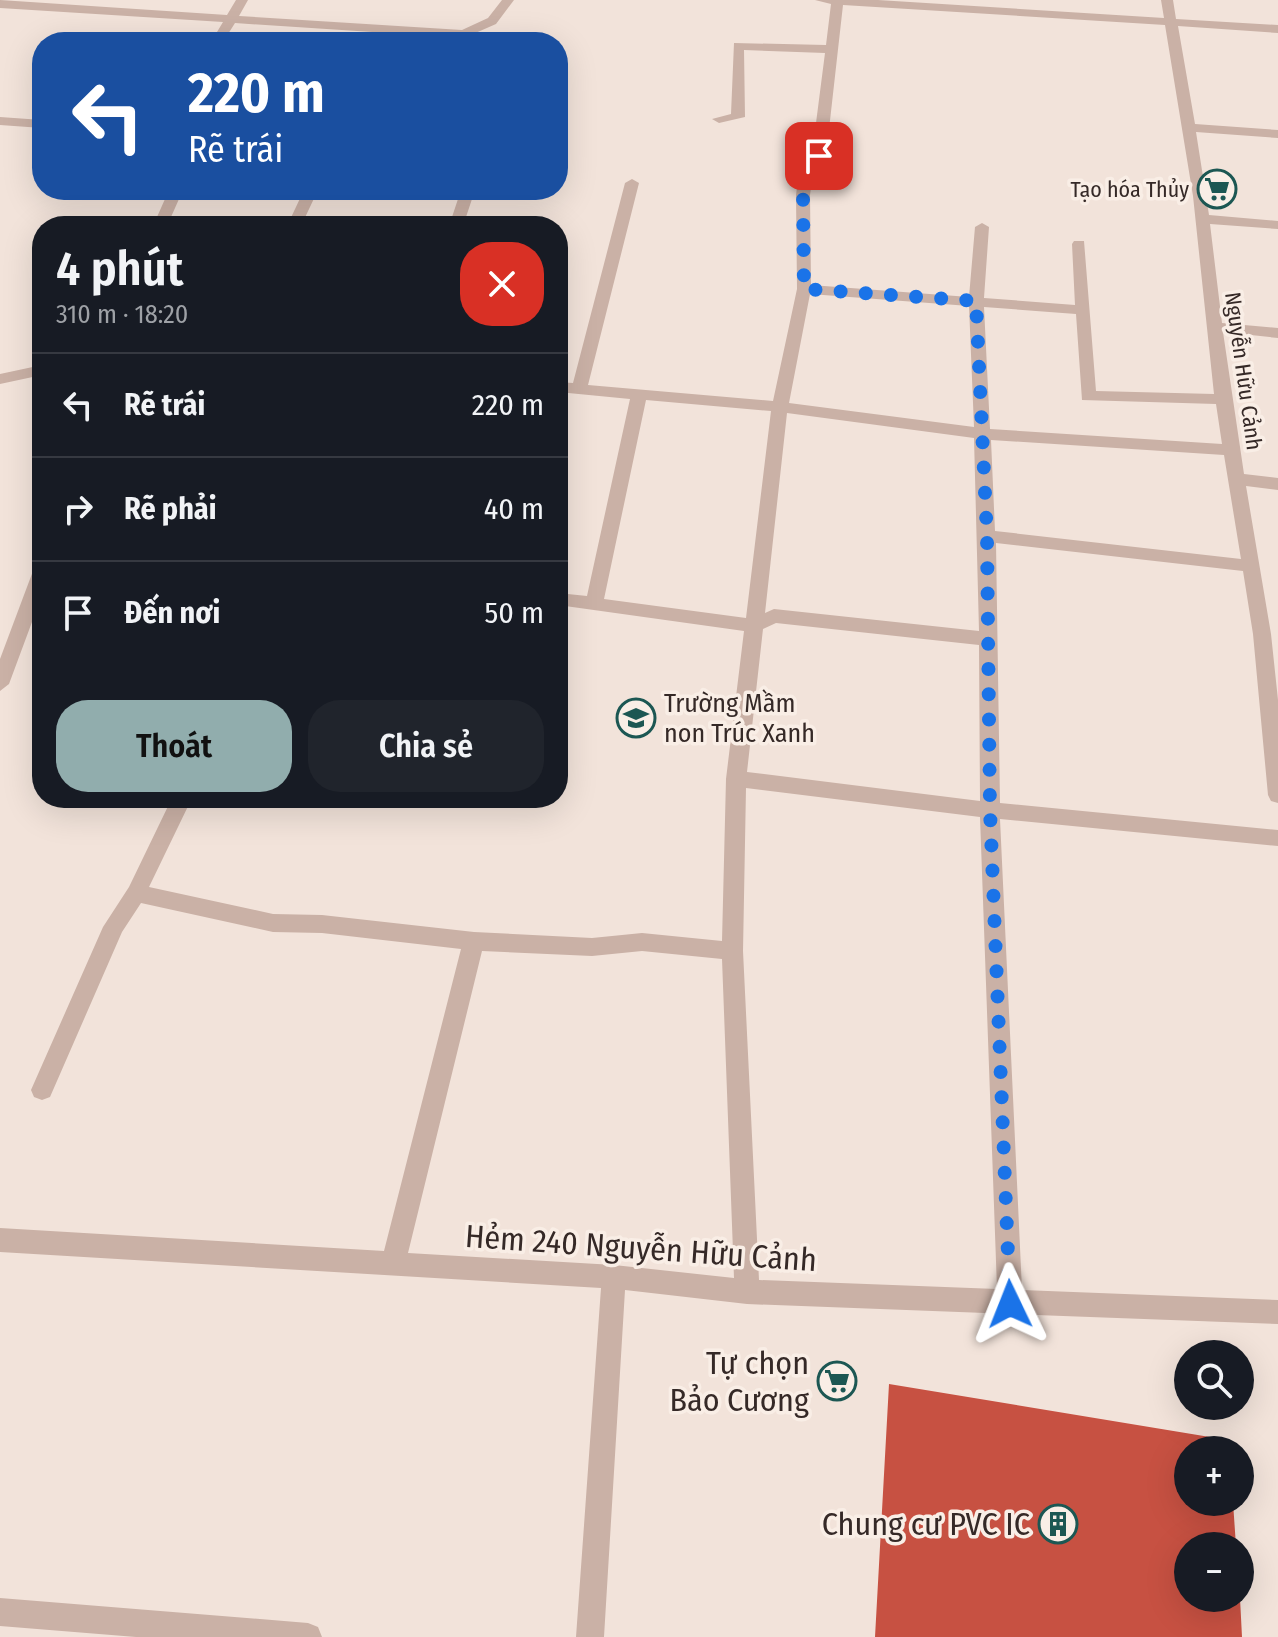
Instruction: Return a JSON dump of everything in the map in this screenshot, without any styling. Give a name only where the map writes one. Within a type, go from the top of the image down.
[{"type":"street","points":[[222,32],[242,0]]},
{"type":"street","points":[[468,32],[492,21],[508,0]]},
{"type":"street","points":[[821,0],[950,4],[1278,29]]},
{"type":"street","name":"Nguyễn Hữu Cảnh","points":[[1167,0],[1203,219],[1231,450],[1251,566],[1270,635],[1278,795]]},
{"type":"street","points":[[747,1292],[732,951],[736,779],[780,407],[804,289],[803,195],[807,164],[819,156],[837,1]]},
{"type":"street","points":[[0,4],[433,32]]},
{"type":"street","points":[[719,119],[738,117],[740,111],[738,46],[831,49]]},
{"type":"street","points":[[0,121],[32,123]]},
{"type":"street","points":[[1188,128],[1278,134]]},
{"type":"street","points":[[579,389],[632,183]]},
{"type":"street","points":[[1203,219],[1278,225]]},
{"type":"street","points":[[982,227],[976,301],[987,536],[990,810],[1010,1304]]},
{"type":"street","points":[[1079,244],[1088,396],[1223,399]]},
{"type":"street","points":[[804,289],[1083,310]]},
{"type":"street","points":[[1215,327],[1278,333]]},
{"type":"street","points":[[0,379],[32,372]]},
{"type":"street","points":[[568,388],[780,407],[983,434],[1231,450]]},
{"type":"street","points":[[594,603],[639,395]]},
{"type":"street","points":[[1238,479],[1278,484]]},
{"type":"street","points":[[987,536],[1251,566]]},
{"type":"street","points":[[0,684],[32,598]]},
{"type":"street","points":[[568,600],[753,626],[774,616],[988,639]]},
{"type":"street","points":[[736,779],[990,810],[1278,838]]},
{"type":"street","points":[[42,1090],[114,927],[136,893],[177,808]]},
{"type":"street","points":[[136,893],[220,914],[273,923],[337,925],[474,941],[592,947],[642,942],[732,951]]},
{"type":"street","points":[[393,1265],[474,941]]},
{"type":"street","name":"Hẻm 240 Nguyễn Hữu Cảnh","points":[[0,1240],[614,1277],[747,1292],[1278,1312]]},
{"type":"street","points":[[590,1637],[614,1277]]},
{"type":"street","points":[[0,1612],[142,1630],[308,1637]]},
{"type":"building","name":"Chung cư PVC IC","points":[[889,1384],[1204,1436],[1174,1436],[1174,1516],[1234,1516],[1235,1532],[1174,1532],[1174,1612],[1241,1612],[1242,1637],[875,1637]]},
{"type":"place","name":"Tạo hóa Thủy","points":[[1217,189]]},
{"type":"place","name":"Trường Mầm non Trúc Xanh","points":[[636,718]]},
{"type":"place","name":"Tự chọn Bảo Cương","points":[[837,1381]]},
{"type":"place","name":"Chung cư PVC IC","points":[[1058,1524]]},
{"type":"route","points":[[819,156],[807,164],[803,195],[804,289],[976,301],[987,536],[990,810],[1010,1304]]}]
